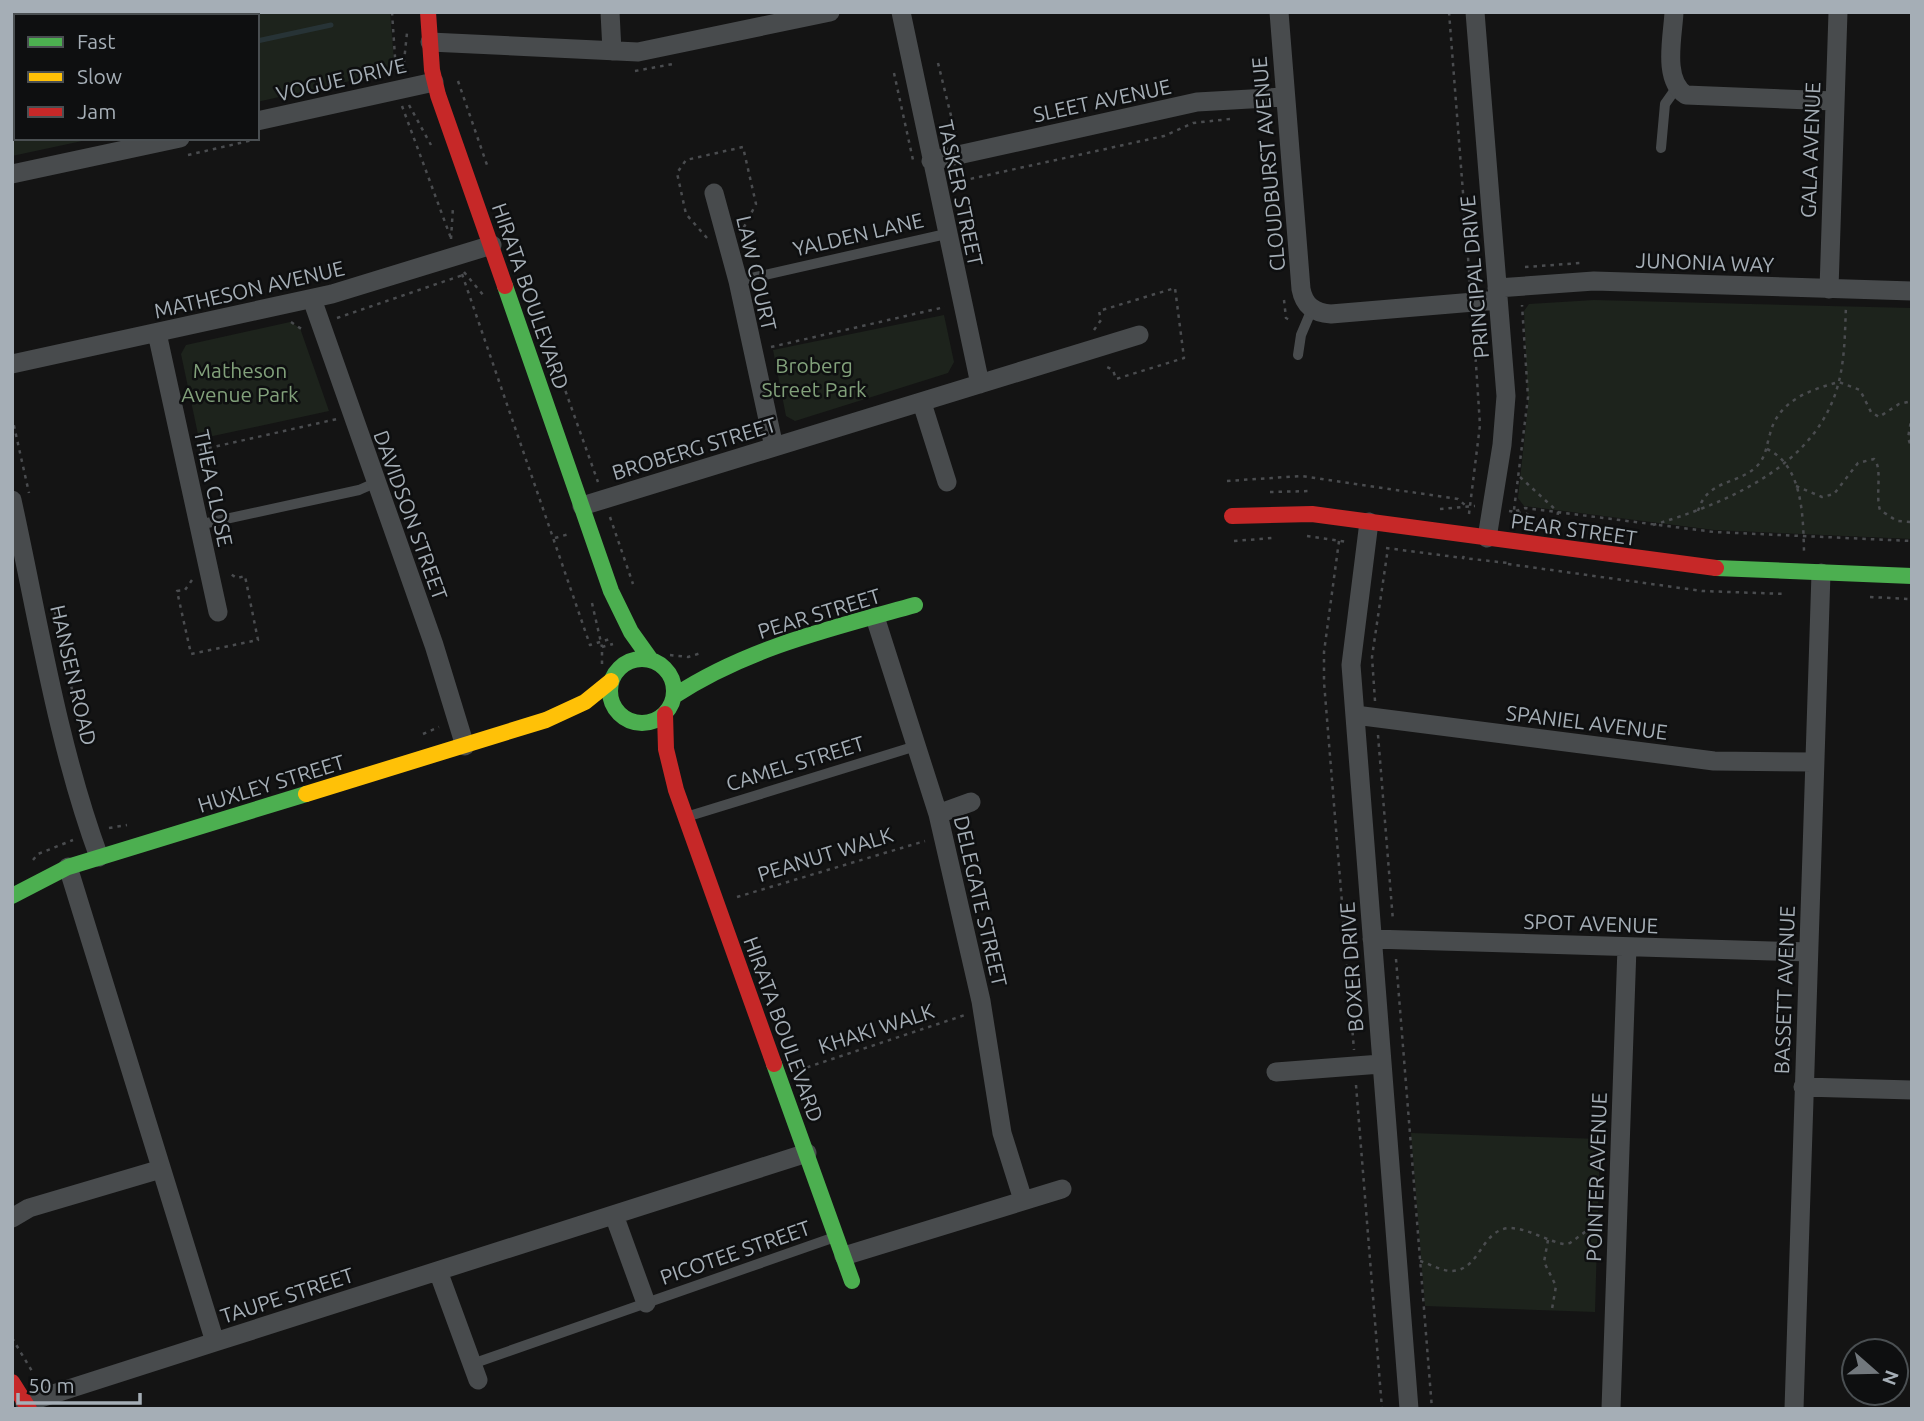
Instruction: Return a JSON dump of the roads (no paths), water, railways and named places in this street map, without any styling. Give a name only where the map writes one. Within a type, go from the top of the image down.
[{"type":"street","name":"HIRATA BOULEVARD","points":[[428,12],[434,82],[611,591],[631,632],[651,660]]},
{"type":"street","points":[[610,12],[612,51]]},
{"type":"street","points":[[430,42],[649,51],[742,22],[831,12]]},
{"type":"street","name":"TASKER STREET","points":[[901,12],[980,384]]},
{"type":"street","name":"CLOUDBURST AVENUE","points":[[1279,12],[1301,289],[1308,318]]},
{"type":"street","name":"PRINCIPAL DRIVE","points":[[1475,12],[1505,419],[1488,538]]},
{"type":"street","points":[[1674,12],[1672,62],[1677,88],[1686,95],[1700,98],[1834,101]]},
{"type":"street","name":"GALA AVENUE","points":[[1829,289],[1838,12]]},
{"type":"street","name":"VOGUE DRIVE","points":[[259,130],[401,80],[434,82]]},
{"type":"street","name":"SLEET AVENUE","points":[[931,161],[956,146],[1197,102],[1285,97]]},
{"type":"street","points":[[12,174],[180,147]]},
{"type":"street","name":"LAW COURT","points":[[714,193],[738,281],[774,447]]},
{"type":"street","name":"MATHESON AVENUE","points":[[12,364],[312,299],[380,282],[492,245]]},
{"type":"street","name":"JUNONIA WAY","points":[[1497,285],[1594,281],[1912,291]]},
{"type":"street","points":[[1308,318],[1497,285]]},
{"type":"street","name":"DAVIDSON STREET","points":[[312,299],[434,645],[465,746]]},
{"type":"street","name":"THEA CLOSE","points":[[157,334],[218,612]]},
{"type":"street","name":"BROBERG STREET","points":[[582,506],[607,508],[774,447],[1139,335]]},
{"type":"street","points":[[922,403],[947,482]]},
{"type":"street","name":"HANSEN ROAD","points":[[12,500],[84,817],[99,857]]},
{"type":"street","name":"PEAR STREET","points":[[1232,516],[1312,514],[1682,565],[1912,576]]},
{"type":"street","name":"BOXER DRIVE","points":[[1369,522],[1352,640],[1355,715],[1409,1409]]},
{"type":"street","name":"BASSETT AVENUE","points":[[1794,1409],[1814,762],[1812,572]]},
{"type":"street","name":"HIRATA BOULEVARD","points":[[611,591],[618,643],[614,676]]},
{"type":"street","name":"PEAR STREET","points":[[674,696],[691,683],[735,661],[915,605]]},
{"type":"street","name":"DELEGATE STREET","points":[[875,617],[938,814],[982,1009],[1002,1133],[1023,1200]]},
{"type":"street","points":[[635,659],[651,660],[667,671],[674,685],[674,696],[665,714],[647,723],[627,718],[612,703],[614,676],[635,659]]},
{"type":"street","name":"PEAR STREET","points":[[667,671],[735,661]]},
{"type":"street","name":"HUXLEY STREET","points":[[12,896],[68,867],[546,720],[585,702],[614,676]]},
{"type":"street","name":"HIRATA BOULEVARD","points":[[665,714],[666,749],[676,790],[852,1281]]},
{"type":"street","name":"HUXLEY STREET","points":[[546,720],[596,715],[627,718]]},
{"type":"street","name":"SPANIEL AVENUE","points":[[1355,715],[1714,761],[1814,762]]},
{"type":"street","name":"HIRATA BOULEVARD","points":[[627,718],[653,746],[676,790]]},
{"type":"street","points":[[938,814],[971,802]]},
{"type":"street","name":"TAUPE STREET","points":[[68,867],[215,1342],[807,1153]]},
{"type":"street","name":"SPOT AVENUE","points":[[1372,939],[1808,952]]},
{"type":"street","name":"POINTER AVENUE","points":[[1611,1409],[1627,947]]},
{"type":"street","points":[[1276,1072],[1381,1064]]},
{"type":"street","points":[[1803,1087],[1912,1090]]},
{"type":"street","points":[[12,1217],[29,1208],[161,1168]]},
{"type":"street","points":[[844,1256],[1062,1189]]},
{"type":"street","points":[[614,1215],[646,1303]]},
{"type":"street","points":[[438,1270],[475,1372]]},
{"type":"street","points":[[12,1382],[27,1406],[215,1342]]},
{"type":"lane","points":[[1661,148],[1665,104],[1677,88]]},
{"type":"lane","name":"YALDEN LANE","points":[[738,281],[946,234]]},
{"type":"lane","points":[[1298,355],[1308,318]]},
{"type":"lane","points":[[198,525],[359,490],[375,483]]},
{"type":"lane","name":"CAMEL STREET","points":[[686,817],[916,746]]},
{"type":"lane","name":"PICOTEE STREET","points":[[475,1372],[646,1303],[837,1237]]},
{"type":"waterway","points":[[259,41],[331,25]]},
{"type":"park label","name":"Broberg Street Park","points":[[814,377]]},
{"type":"park label","name":"Matheson Avenue Park","points":[[240,382]]}]
